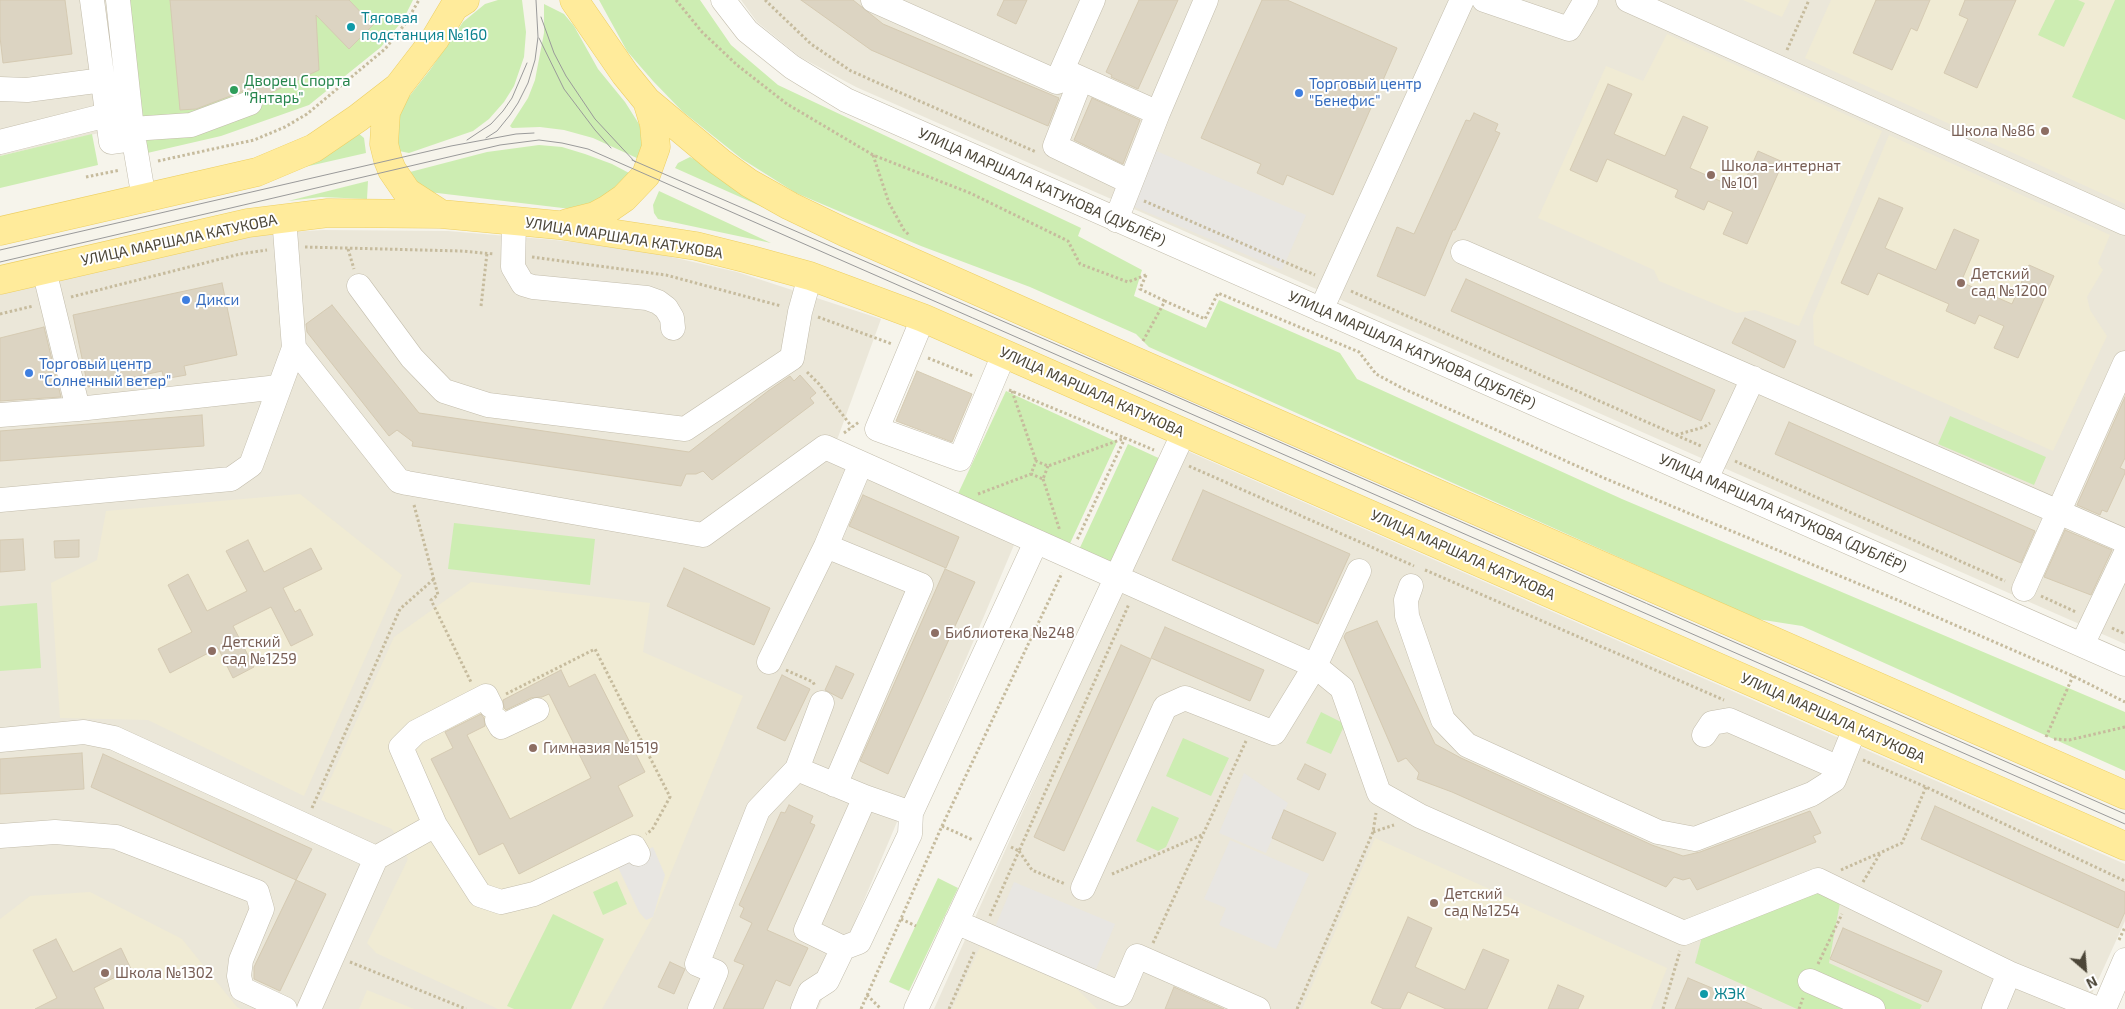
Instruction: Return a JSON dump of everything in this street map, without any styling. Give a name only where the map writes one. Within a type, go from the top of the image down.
[{"type":"main road","points":[[441,214],[407,192],[392,170],[384,144],[386,112],[398,87],[435,39],[459,2]]},
{"type":"main road","points":[[580,6],[624,74],[647,101],[720,162],[749,183],[790,206],[844,232],[2125,795]]},
{"type":"main road","points":[[0,231],[144,200],[257,172],[285,162],[314,148],[358,118],[398,87]]},
{"type":"main road","points":[[558,225],[583,220],[608,209],[624,198],[646,175],[656,147],[654,124],[647,101]]},
{"type":"main road","name":"УЛИЦА МАРШАЛА КАТУКОВА","points":[[0,280],[248,222],[328,213],[441,214],[558,225],[696,246],[810,276],[923,318],[1184,432],[1847,749],[2125,846]]},
{"type":"street","points":[[92,0],[110,142],[132,134],[191,125],[250,103]]},
{"type":"street","points":[[118,0],[132,134],[144,200]]},
{"type":"street","name":"УЛИЦА МАРШАЛА КАТУКОВА (ДУБЛЁР)","points":[[723,0],[747,31],[792,67],[846,100],[2125,664]]},
{"type":"street","points":[[873,0],[1057,82],[1072,74]]},
{"type":"street","points":[[1093,0],[1072,74],[1055,146],[1128,188]]},
{"type":"street","points":[[1116,220],[1158,113],[1206,0]]},
{"type":"street","points":[[1321,310],[1462,0]]},
{"type":"street","points":[[1484,0],[1569,29],[1586,0]]},
{"type":"street","points":[[1628,0],[2125,223]]},
{"type":"street","points":[[1072,74],[1158,113]]},
{"type":"street","points":[[0,88],[27,90],[103,80]]},
{"type":"street","points":[[0,142],[107,116]]},
{"type":"street","points":[[0,500],[231,479],[251,465],[294,348],[284,217]]},
{"type":"street","points":[[514,220],[513,266],[524,284],[533,287],[647,298],[658,302],[666,308],[672,318],[673,328]]},
{"type":"street","points":[[1463,252],[2125,541]]},
{"type":"street","points":[[44,270],[78,409]]},
{"type":"street","points":[[359,286],[412,358],[444,391],[488,405],[685,430],[792,358],[800,312],[810,276]]},
{"type":"street","points":[[923,318],[877,429],[960,459],[1004,354]]},
{"type":"street","points":[[294,348],[399,481],[703,536],[825,447],[1315,666],[1342,688],[1379,793],[1420,816],[1684,933],[1818,880],[2009,972],[2098,1009]]},
{"type":"street","points":[[2024,589],[2125,363]]},
{"type":"street","points":[[1706,480],[1752,378]]},
{"type":"street","points":[[0,415],[78,409],[279,387]]},
{"type":"street","points":[[916,1009],[1184,432]]},
{"type":"street","points":[[769,662],[826,546],[861,463]]},
{"type":"street","points":[[803,1009],[810,992],[827,981],[843,948],[859,942],[910,834],[912,813],[1036,542]]},
{"type":"street","points":[[826,546],[921,585],[835,785]]},
{"type":"street","points":[[2082,646],[2125,555]]},
{"type":"street","points":[[1084,887],[1165,707],[1185,698],[1274,733],[1315,666],[1359,571]]},
{"type":"street","points":[[1411,586],[1406,600],[1407,616],[1444,720],[1467,745],[1658,832],[1696,839],[1812,794],[1834,780],[1847,749],[1729,720],[1712,723],[1704,735]]},
{"type":"street","points":[[700,1009],[716,972],[697,964],[758,810],[797,769],[822,703]]},
{"type":"street","points":[[537,710],[501,727],[489,707],[416,732],[402,747],[435,825],[480,895],[501,902],[534,894],[641,844]]},
{"type":"street","points":[[0,740],[84,732],[114,738],[304,827],[376,858]]},
{"type":"street","points":[[797,769],[865,798],[912,813]]},
{"type":"street","points":[[843,948],[806,930],[865,798]]},
{"type":"street","points":[[309,1009],[376,858],[435,825]]},
{"type":"street","points":[[0,836],[56,832],[116,837],[257,892],[262,909],[241,960],[239,976],[242,989],[284,1009]]},
{"type":"street","points":[[956,922],[1125,1002],[1137,956],[1258,1009]]},
{"type":"street","points":[[2104,1009],[2125,960]]},
{"type":"street","points":[[1994,1009],[2009,972]]},
{"type":"street","points":[[1810,981],[1873,1009]]},
{"type":"path","points":[[676,0],[709,38],[737,65],[780,99],[873,155],[970,193],[1068,240],[1080,264],[1128,282],[1146,275],[1140,289],[1205,319],[1218,293],[1358,352],[1376,374],[1411,392],[1604,478],[1888,596],[2073,676],[2125,702]]},
{"type":"path","points":[[765,0],[810,44],[851,71],[1045,156]]},
{"type":"path","points":[[1779,68],[1809,0]]},
{"type":"path","points":[[873,155],[888,203],[904,230],[915,240]]},
{"type":"path","points":[[1128,188],[1333,283],[2125,634]]},
{"type":"path","points":[[481,306],[486,253]]},
{"type":"path","points":[[1143,341],[1165,301]]},
{"type":"path","points":[[792,358],[819,384],[852,427]]},
{"type":"path","points":[[1012,391],[1036,461],[1031,474]]},
{"type":"path","points":[[1105,429],[1727,701]]},
{"type":"path","points":[[1036,461],[1048,466],[1125,438]]},
{"type":"path","points":[[861,1009],[901,918],[1125,438]]},
{"type":"path","points":[[1048,466],[1043,479],[1069,557]]},
{"type":"path","points":[[951,504],[1031,474],[1043,479]]},
{"type":"path","points":[[407,482],[435,578],[438,595],[431,600],[489,707],[595,649],[670,797],[652,830],[641,844]]},
{"type":"path","points":[[304,827],[400,609],[435,578]]},
{"type":"path","points":[[769,662],[813,682],[822,703]]},
{"type":"path","points":[[2073,676],[2046,738],[2069,740],[2125,727]]},
{"type":"path","points":[[1145,960],[1253,725]]},
{"type":"path","points":[[1847,749],[2125,881]]},
{"type":"path","points":[[1818,880],[1902,844],[1926,787]]},
{"type":"path","points":[[1297,1009],[1373,832],[1379,793]]},
{"type":"path","points":[[1019,851],[1032,870],[1070,887],[1084,887],[1203,834]]},
{"type":"path","points":[[1799,1009],[1838,919],[1854,897],[1881,852]]},
{"type":"path","points":[[901,918],[916,926]]},
{"type":"path","points":[[1663,1009],[1672,983],[1684,933]]},
{"type":"path","points":[[333,955],[466,1009]]},
{"type":"path","points":[[868,995],[881,1009]]},
{"type":"shaded area","points":[[0,0],[128,0],[142,123],[0,156]]},
{"type":"shaded area","points":[[741,0],[2125,0],[2125,644],[856,87],[800,57],[757,22]]},
{"type":"shaded area","points":[[1743,0],[1790,0],[1782,17]]},
{"type":"shaded area","name":"Школа №86","points":[[1831,0],[2125,0],[2125,204],[1805,58]]},
{"type":"shaded area","name":"Школа-интернат №101","points":[[1667,34],[1882,131],[1799,326],[1755,310],[1737,313],[1659,281],[1654,270],[1538,218],[1606,66],[1643,81]]},
{"type":"shaded area","name":"Детский сад №1200","points":[[1889,135],[2110,235],[2098,263],[2103,270],[2087,297],[2090,310],[2107,336],[2053,451],[1814,345],[1813,316]]},
{"type":"shaded area","points":[[1154,150],[1306,215],[1282,270],[1130,205]]},
{"type":"shaded area","points":[[323,230],[448,231],[555,240],[641,250],[737,272],[881,319],[829,462],[941,509],[1014,545],[818,1009],[0,1009],[0,294],[255,234]]},
{"type":"shaded area","points":[[1185,450],[2125,864],[2125,921],[2085,1009],[934,1009]]},
{"type":"shaded area","name":"Детский сад №1259","points":[[300,494],[402,575],[304,796],[148,720],[60,718],[51,583],[97,560],[106,511]]},
{"type":"shaded area","name":"Гимназия №1519","points":[[471,582],[650,603],[643,652],[743,696],[653,917],[602,1009],[498,1009],[376,953],[367,943],[408,859],[392,829],[321,800],[394,637]]},
{"type":"shaded area","points":[[1244,773],[1288,803],[1266,853],[1219,833]]},
{"type":"shaded area","name":"Детский сад №1254","points":[[1375,838],[1667,968],[1651,1009],[1302,1009]]},
{"type":"shaded area","points":[[1230,840],[1309,874],[1276,949],[1219,925],[1226,908],[1204,899]]},
{"type":"shaded area","points":[[653,847],[665,875],[653,917],[646,920],[639,912],[617,865]]},
{"type":"shaded area","points":[[1014,882],[1115,924],[1094,974],[993,932]]},
{"type":"shaded area","name":"Школа №1302","points":[[90,892],[182,939],[237,1007],[241,1009],[0,1009],[0,919],[30,896]]},
{"type":"shaded area","points":[[980,947],[1076,988],[1097,1009],[952,1009]]},
{"type":"shaded area","points":[[367,990],[414,1009],[359,1009]]},
{"type":"green space","name":"Дворец Спорта \"Янтарь\"","points":[[128,0],[413,0],[403,20],[381,47],[309,105],[221,136],[143,154]]},
{"type":"green space","points":[[498,0],[522,0],[526,32],[524,57],[514,86],[504,102],[489,119],[473,131],[409,153],[399,151],[394,135],[396,119],[408,98],[463,22],[485,4]]},
{"type":"green space","points":[[599,0],[700,0],[731,45],[778,85],[1081,228],[1078,236],[1142,270],[1134,296],[1206,328],[1219,300],[1340,353],[1357,379],[1622,499],[2125,712],[2125,771],[1802,626],[1757,619],[1149,347],[1136,334],[1030,287],[921,246],[796,193],[742,159],[682,111],[627,51]]},
{"type":"green space","points":[[2055,0],[2078,0],[2085,3],[2064,47],[2038,35]]},
{"type":"green space","points":[[2115,0],[2125,0],[2125,120],[2072,97]]},
{"type":"green space","points":[[544,4],[564,14],[574,26],[598,69],[625,102],[639,124],[644,142],[639,159],[593,138],[564,130],[540,127],[512,128],[510,126],[528,98],[535,80],[544,33]]},
{"type":"green space","points":[[356,131],[364,138],[366,153],[287,171]]},
{"type":"green space","points":[[92,134],[98,165],[0,188],[0,156]]},
{"type":"green space","points":[[539,145],[562,147],[585,154],[612,164],[629,173],[619,185],[594,202],[571,209],[429,192],[420,187],[410,172],[487,152]]},
{"type":"green space","points":[[690,157],[776,213],[675,168],[678,163]]},
{"type":"green space","points":[[368,181],[367,199],[321,197],[288,201]]},
{"type":"green space","points":[[659,191],[771,243],[658,219],[654,213],[653,205]]},
{"type":"green space","points":[[1006,391],[1117,442],[1067,550],[956,498]]},
{"type":"green space","points":[[1950,416],[2046,457],[2034,485],[1938,444]]},
{"type":"green space","points":[[1128,444],[1165,461],[1116,567],[1077,554]]},
{"type":"green space","points":[[454,523],[595,539],[590,585],[448,569]]},
{"type":"green space","points":[[37,603],[41,668],[0,671],[0,606]]},
{"type":"green space","points":[[1321,712],[1345,724],[1331,754],[1306,743]]},
{"type":"green space","points":[[1183,738],[1229,758],[1211,796],[1166,776]]},
{"type":"green space","points":[[1152,806],[1179,818],[1166,847],[1158,851],[1136,841]]},
{"type":"green space","points":[[938,878],[958,888],[909,991],[889,982]]},
{"type":"green space","points":[[617,881],[627,904],[603,915],[593,892]]},
{"type":"green space","points":[[1817,885],[1841,897],[1829,963],[1922,1005],[1920,1009],[1797,1009],[1695,963],[1703,933]]},
{"type":"green space","points":[[553,914],[604,939],[571,1009],[514,1009],[507,1006]]},
{"type":"building","points":[[0,0],[65,0],[72,54],[3,63],[0,37]]},
{"type":"building","points":[[170,0],[349,0],[373,25],[349,49],[316,15],[319,70],[262,97],[258,92],[246,90],[196,109],[180,110]]},
{"type":"building","points":[[801,0],[853,0],[883,24],[1059,98],[1048,126],[871,50]]},
{"type":"building","points":[[1004,0],[1027,0],[1016,24],[997,15]]},
{"type":"building","points":[[1139,0],[1178,0],[1138,89],[1111,77],[1112,75],[1106,72]]},
{"type":"building","name":"Торговый центр \"Бенефис\"","points":[[1262,0],[1287,0],[1397,48],[1333,195],[1287,175],[1283,185],[1257,173],[1261,164],[1201,138]]},
{"type":"building","points":[[1876,0],[1930,0],[1917,31],[1911,28],[1892,70],[1853,53]]},
{"type":"building","points":[[1965,0],[2016,0],[1977,88],[1944,73],[1968,19],[1959,15]]},
{"type":"building","points":[[1608,84],[1632,94],[1614,134],[1665,156],[1683,116],[1708,127],[1690,168],[1741,190],[1758,151],[1783,162],[1747,244],[1723,234],[1733,212],[1708,201],[1704,210],[1675,197],[1678,190],[1607,159],[1597,182],[1570,170]]},
{"type":"building","points":[[1092,98],[1140,120],[1123,164],[1074,140]]},
{"type":"building","points":[[1474,113],[1498,124],[1495,131],[1500,133],[1455,230],[1453,230],[1425,296],[1377,276],[1397,227],[1414,234],[1466,120],[1470,121]]},
{"type":"building","points":[[1879,198],[1903,208],[1885,248],[1936,270],[1954,229],[1979,240],[1961,282],[2012,304],[2029,265],[2054,276],[2018,358],[1994,348],[2004,326],[1979,315],[1975,324],[1946,311],[1949,304],[1878,273],[1868,295],[1841,283]]},
{"type":"building","points":[[1466,279],[1715,390],[1701,421],[1451,311]]},
{"type":"building","points":[[222,283],[237,355],[184,366],[186,375],[164,379],[162,371],[88,387],[73,315]]},
{"type":"building","points":[[332,305],[419,413],[689,452],[790,376],[794,381],[800,375],[816,393],[810,398],[814,403],[712,480],[703,471],[696,474],[686,474],[681,486],[412,446],[413,442],[397,430],[389,436],[307,332],[306,324]]},
{"type":"building","points":[[1745,318],[1796,341],[1784,368],[1732,343]]},
{"type":"building","name":"Торговый центр \"Солнечный ветер\"","points":[[44,327],[61,397],[0,401],[0,338]]},
{"type":"building","points":[[917,371],[972,394],[952,442],[896,421]]},
{"type":"building","points":[[2125,397],[2125,458],[2120,468],[2125,470],[2125,473],[2107,512],[2102,510],[2100,515],[2077,505]]},
{"type":"building","points":[[202,415],[204,446],[0,461],[0,431]]},
{"type":"building","points":[[1789,422],[2035,531],[2021,563],[1775,454]]},
{"type":"building","points":[[1203,490],[1350,554],[1318,624],[1172,560]]},
{"type":"building","points":[[863,495],[959,537],[946,568],[849,526]]},
{"type":"building","points":[[2065,530],[2112,550],[2091,595],[2044,577]]},
{"type":"building","points":[[23,539],[25,570],[0,572],[0,540]]},
{"type":"building","points":[[79,540],[79,557],[55,558],[54,541]]},
{"type":"building","points":[[248,540],[264,572],[311,548],[322,569],[283,588],[295,612],[300,609],[313,635],[291,646],[271,607],[233,626],[254,667],[233,678],[218,648],[170,673],[158,649],[192,632],[168,585],[188,574],[207,611],[247,591],[226,551]]},
{"type":"building","points":[[684,568],[770,608],[754,645],[667,606]]},
{"type":"building","points":[[945,569],[975,582],[888,774],[860,761]]},
{"type":"building","points":[[1377,621],[1435,744],[1461,758],[1652,845],[1683,856],[1700,852],[1810,811],[1821,833],[1813,836],[1816,842],[1697,890],[1690,878],[1683,880],[1674,877],[1666,887],[1452,792],[1417,779],[1419,773],[1406,758],[1398,762],[1344,637],[1346,633]]},
{"type":"building","points":[[1165,627],[1264,670],[1250,701],[1151,658]]},
{"type":"building","points":[[1121,645],[1151,659],[1064,851],[1034,837]]},
{"type":"building","points":[[836,666],[854,674],[842,699],[825,690]]},
{"type":"building","points":[[561,670],[569,687],[595,674],[645,772],[618,786],[633,816],[519,874],[503,843],[479,855],[431,759],[453,748],[445,732],[481,714],[484,718],[485,726],[467,735],[510,819],[591,778],[549,694],[531,698],[506,710],[504,708],[503,700]]},
{"type":"building","points":[[782,675],[810,689],[785,741],[757,728]]},
{"type":"building","points":[[82,753],[84,789],[0,794],[0,759]]},
{"type":"building","points":[[103,754],[312,849],[296,880],[91,787]]},
{"type":"building","points":[[1305,764],[1326,774],[1319,790],[1297,779]]},
{"type":"building","points":[[789,805],[813,816],[810,823],[815,825],[767,930],[808,948],[790,986],[776,980],[763,1009],[723,1009],[744,965],[734,961],[752,923],[740,917],[744,908],[739,905],[781,812],[785,813]]},
{"type":"building","points":[[1935,806],[2125,892],[2125,912],[2118,928],[1921,839]]},
{"type":"building","points":[[1284,810],[1336,833],[1323,861],[1272,838]]},
{"type":"building","points":[[296,880],[326,894],[280,991],[254,979],[254,967]]},
{"type":"building","points":[[1408,917],[1432,928],[1415,967],[1465,990],[1483,949],[1509,960],[1487,1009],[1446,1009],[1408,992],[1400,1009],[1384,1009],[1371,1003]]},
{"type":"building","points":[[1843,928],[1942,971],[1928,1002],[1830,959]]},
{"type":"building","points":[[56,939],[73,972],[121,948],[131,969],[94,988],[104,1009],[35,1009],[57,998],[33,950]]},
{"type":"building","points":[[670,962],[685,969],[674,994],[658,987]]},
{"type":"building","name":"ЖЭК","points":[[1688,978],[1762,1009],[1675,1009]]},
{"type":"building","points":[[1558,985],[1584,996],[1578,1009],[1548,1009]]},
{"type":"building","points":[[1174,987],[1224,1009],[1165,1009]]},
{"type":"tram line","points":[[486,138],[497,131],[510,115],[528,83],[535,60],[538,37],[536,0]]},
{"type":"tram line","points":[[541,17],[554,53],[566,76],[595,119],[635,162]]},
{"type":"tram line","points":[[539,38],[564,89],[611,148]]},
{"type":"tram line","points":[[467,140],[491,124],[503,111],[512,98],[527,63]]},
{"type":"tram line","points":[[0,250],[451,146],[516,134],[534,133]]},
{"type":"tram line","points":[[0,262],[500,145],[539,140],[588,149],[2125,824]]},
{"type":"tram line","points":[[632,160],[1168,393],[2125,814]]},
{"type":"place","name":"Тяговая подстанция №160","points":[[351,27]]},
{"type":"place","name":"Дворец Спорта \"Янтарь\"","points":[[234,90]]},
{"type":"place","name":"Торговый центр \"Бенефис\"","points":[[1299,93]]},
{"type":"place","name":"Школа №86","points":[[2045,131]]},
{"type":"place","name":"Школа-интернат №101","points":[[1711,175]]},
{"type":"place","name":"Детский сад №1200","points":[[1961,283]]},
{"type":"place","name":"Дикси","points":[[186,300]]},
{"type":"place","name":"Торговый центр \"Солнечный ветер\"","points":[[29,373]]},
{"type":"place","name":"Библиотека №248","points":[[935,633]]},
{"type":"place","name":"Детский сад №1259","points":[[212,651]]},
{"type":"place","name":"Гимназия №1519","points":[[533,748]]},
{"type":"place","name":"Детский сад №1254","points":[[1434,903]]},
{"type":"place","name":"Школа №1302","points":[[105,973]]},
{"type":"place","name":"ЖЭК","points":[[1704,994]]}]
